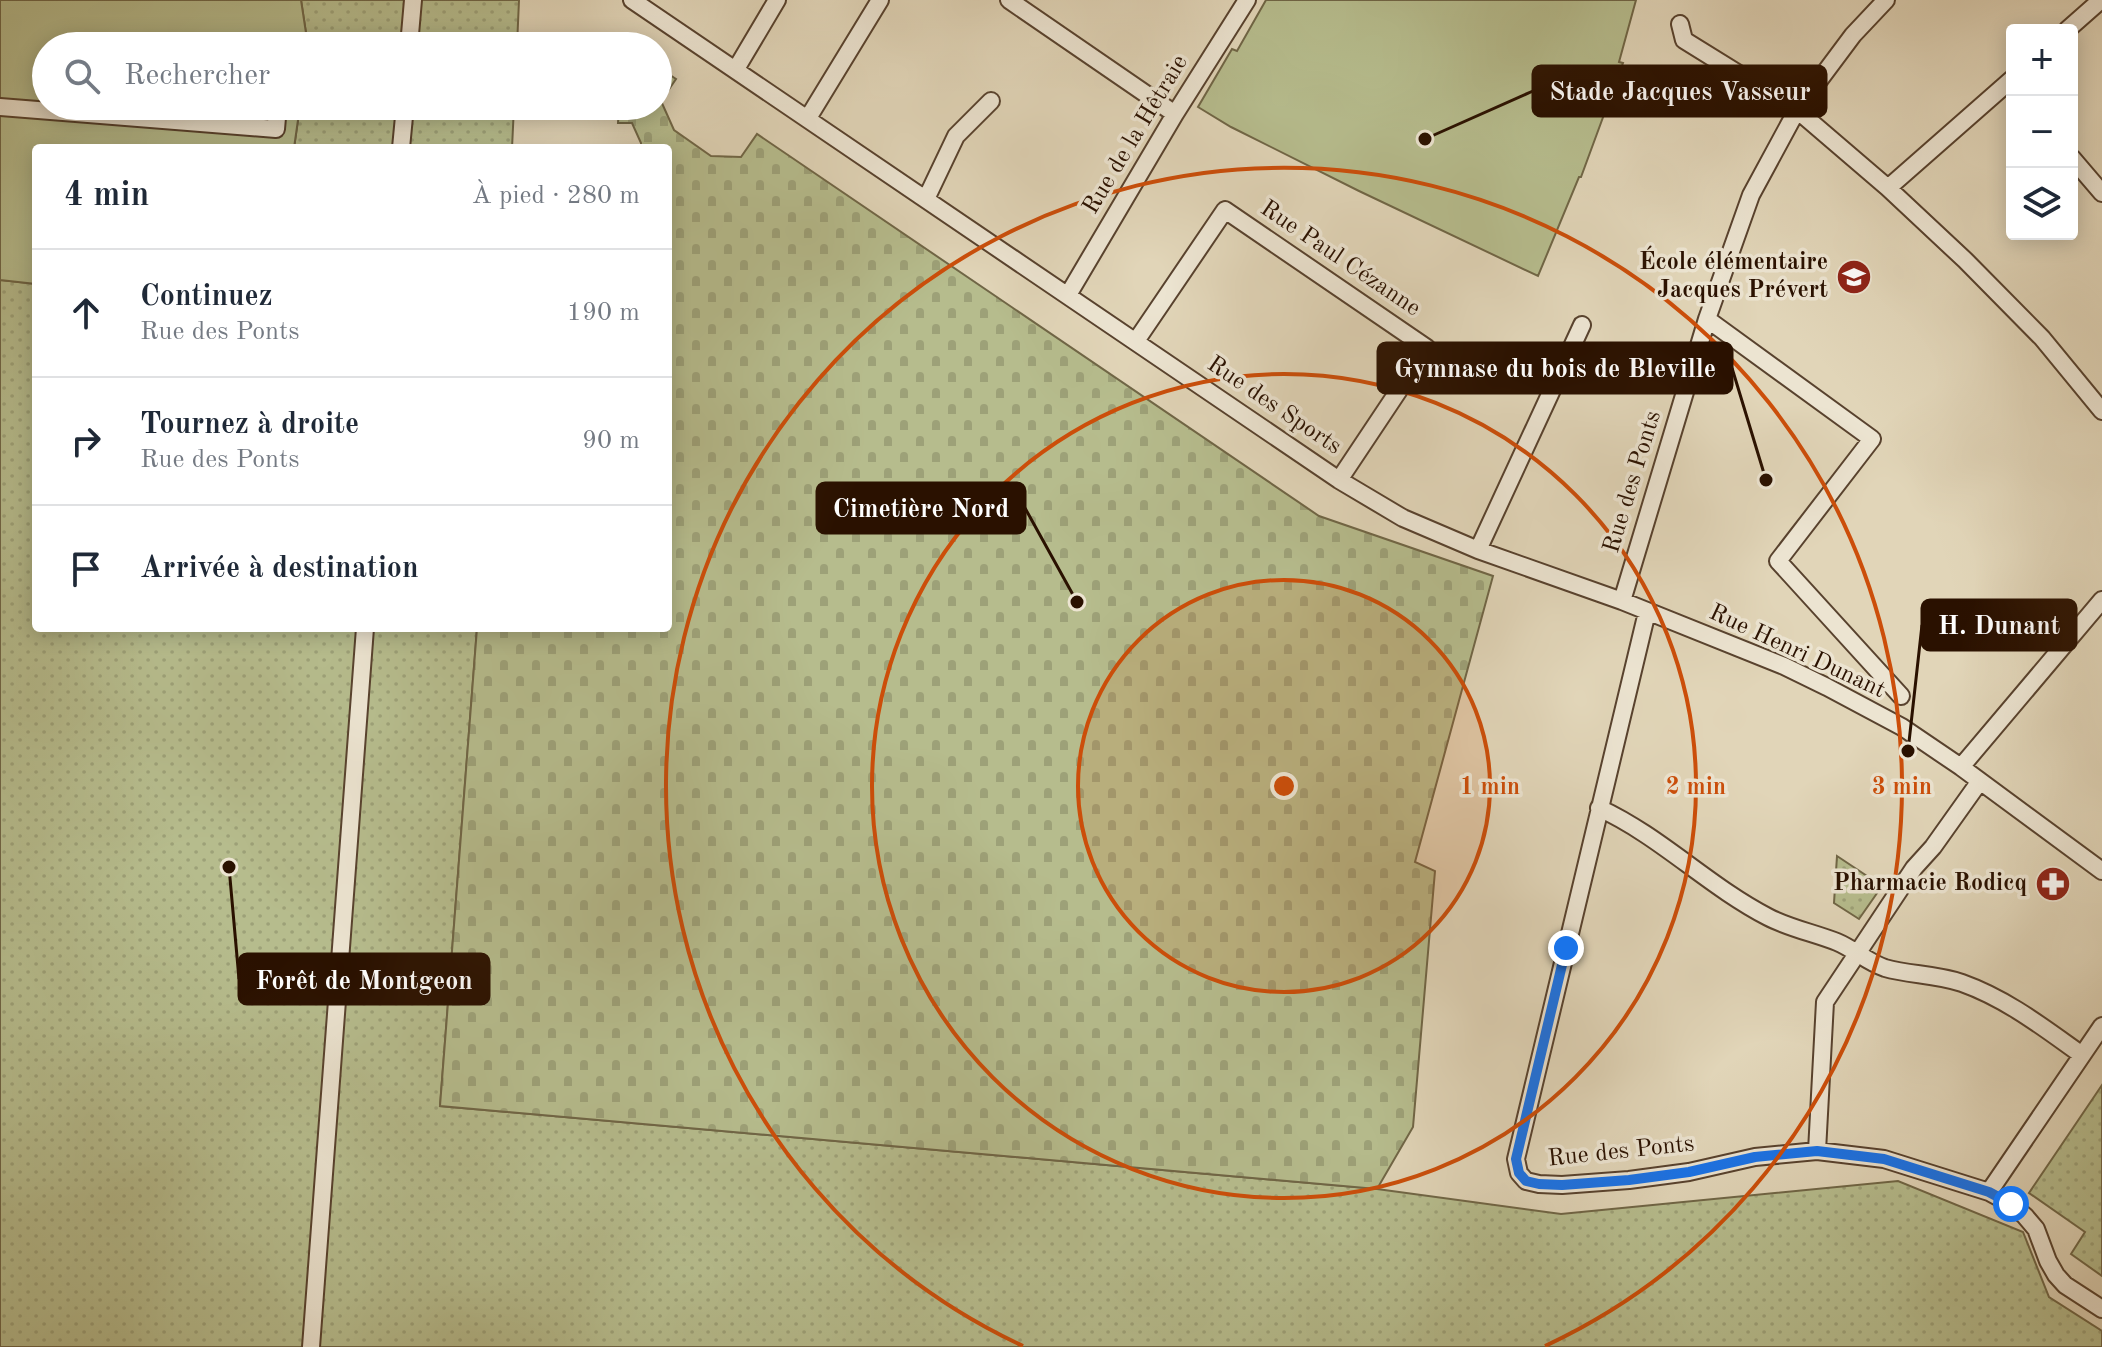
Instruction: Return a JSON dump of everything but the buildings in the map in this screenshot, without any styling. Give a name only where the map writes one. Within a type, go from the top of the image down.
[{"type":"street","points":[[410,32],[413,0]]},
{"type":"street","name":"Rue des Sports","points":[[632,0],[1339,480],[1403,518],[1478,550],[1622,601]]},
{"type":"street","points":[[736,69],[777,0]]},
{"type":"street","points":[[808,118],[880,0]]},
{"type":"street","points":[[1009,0],[1175,114]]},
{"type":"street","name":"Rue de la Hêtraie","points":[[1068,295],[1175,114],[1247,0]]},
{"type":"street","name":"Rue des Ponts","points":[[1622,601],[1707,319],[1751,195],[1797,110],[1853,35],[1886,0]]},
{"type":"street","points":[[2074,24],[2101,0]]},
{"type":"street","points":[[1680,24],[1684,40],[1797,110],[1888,188],[2042,338],[2102,411]]},
{"type":"street","points":[[1888,188],[2006,87]]},
{"type":"street","points":[[926,199],[956,136],[991,101]]},
{"type":"street","points":[[0,107],[32,110]]},
{"type":"street","points":[[163,120],[276,129],[277,120]]},
{"type":"street","points":[[401,144],[404,120]]},
{"type":"street","points":[[2078,165],[2102,193]]},
{"type":"street","name":"Rue Paul Cézanne","points":[[1136,341],[1225,210],[1427,348],[1339,480]]},
{"type":"street","points":[[1707,319],[1872,439],[1778,561],[1901,696]]},
{"type":"street","points":[[1478,550],[1582,325]]},
{"type":"street","points":[[1961,767],[2102,600]]},
{"type":"street","name":"Rue Henri Dunant","points":[[1622,601],[1784,666],[1902,727],[2102,871]]},
{"type":"street","name":"Rue des Ponts","points":[[1647,612],[1516,1159],[1519,1173],[1526,1181],[1539,1184],[1616,1181],[1689,1172],[1755,1157],[1817,1151],[1884,1159],[1989,1192],[2011,1204],[2036,1229],[2056,1275],[2065,1285],[2102,1309]]},
{"type":"street","points":[[311,1347],[365,632]]},
{"type":"street","points":[[1817,1151],[1825,1002],[1925,854],[1980,781]]},
{"type":"street","points":[[1599,808],[1626,820],[1700,875],[1769,918],[1840,943],[1887,969],[1932,975],[1986,993],[2009,1004],[2082,1055]]},
{"type":"street","points":[[1989,1192],[2102,1026]]},
{"type":"green space","points":[[0,0],[301,0],[306,32],[32,32],[32,120],[298,120],[295,144],[32,144],[32,284],[0,280]]},
{"type":"green space","points":[[301,0],[519,0],[518,32],[306,32]]},
{"type":"green space","points":[[1266,0],[1636,0],[1619,62],[1623,63],[1581,177],[1538,276],[1359,191],[1231,127],[1198,107],[1232,49],[1237,51]]},
{"type":"green space","points":[[298,120],[513,120],[512,144],[295,144]]},
{"type":"green space","points":[[618,120],[670,120],[674,130],[711,156],[741,157],[757,134],[1319,516],[1493,576],[1415,862],[1435,871],[1413,1127],[1377,1189],[440,1106],[477,632],[672,632],[672,144],[641,144],[632,123],[618,123]]},
{"type":"green space","points":[[0,280],[32,284],[32,632],[477,632],[440,1106],[1377,1189],[1561,1214],[1898,1181],[2023,1232],[2049,1297],[2102,1331],[2102,1347],[0,1347]]},
{"type":"green space","points":[[1837,856],[1882,886],[1859,919],[1834,903]]},
{"type":"green space","points":[[2102,1085],[2102,1276],[2071,1254],[2085,1232],[2029,1193]]},
{"type":"place","name":"Stade Jacques Vasseur","points":[[1425,139]]},
{"type":"place","name":"École élémentaire Jacques Prévert","points":[[1854,277]]},
{"type":"place","name":"Gymnase du bois de Bleville","points":[[1766,480]]},
{"type":"place","name":"Cimetière Nord","points":[[1077,602]]},
{"type":"place","name":"H. Dunant","points":[[1908,751]]},
{"type":"place","name":"Forêt de Montgeon","points":[[229,867]]},
{"type":"place","name":"Pharmacie Rodicq","points":[[2053,884]]},
{"type":"route","points":[[1566,948],[1516,1159],[1519,1173],[1526,1181],[1562,1185],[1629,1180],[1689,1172],[1755,1157],[1817,1151],[1884,1159],[1989,1192],[2011,1204]]}]
